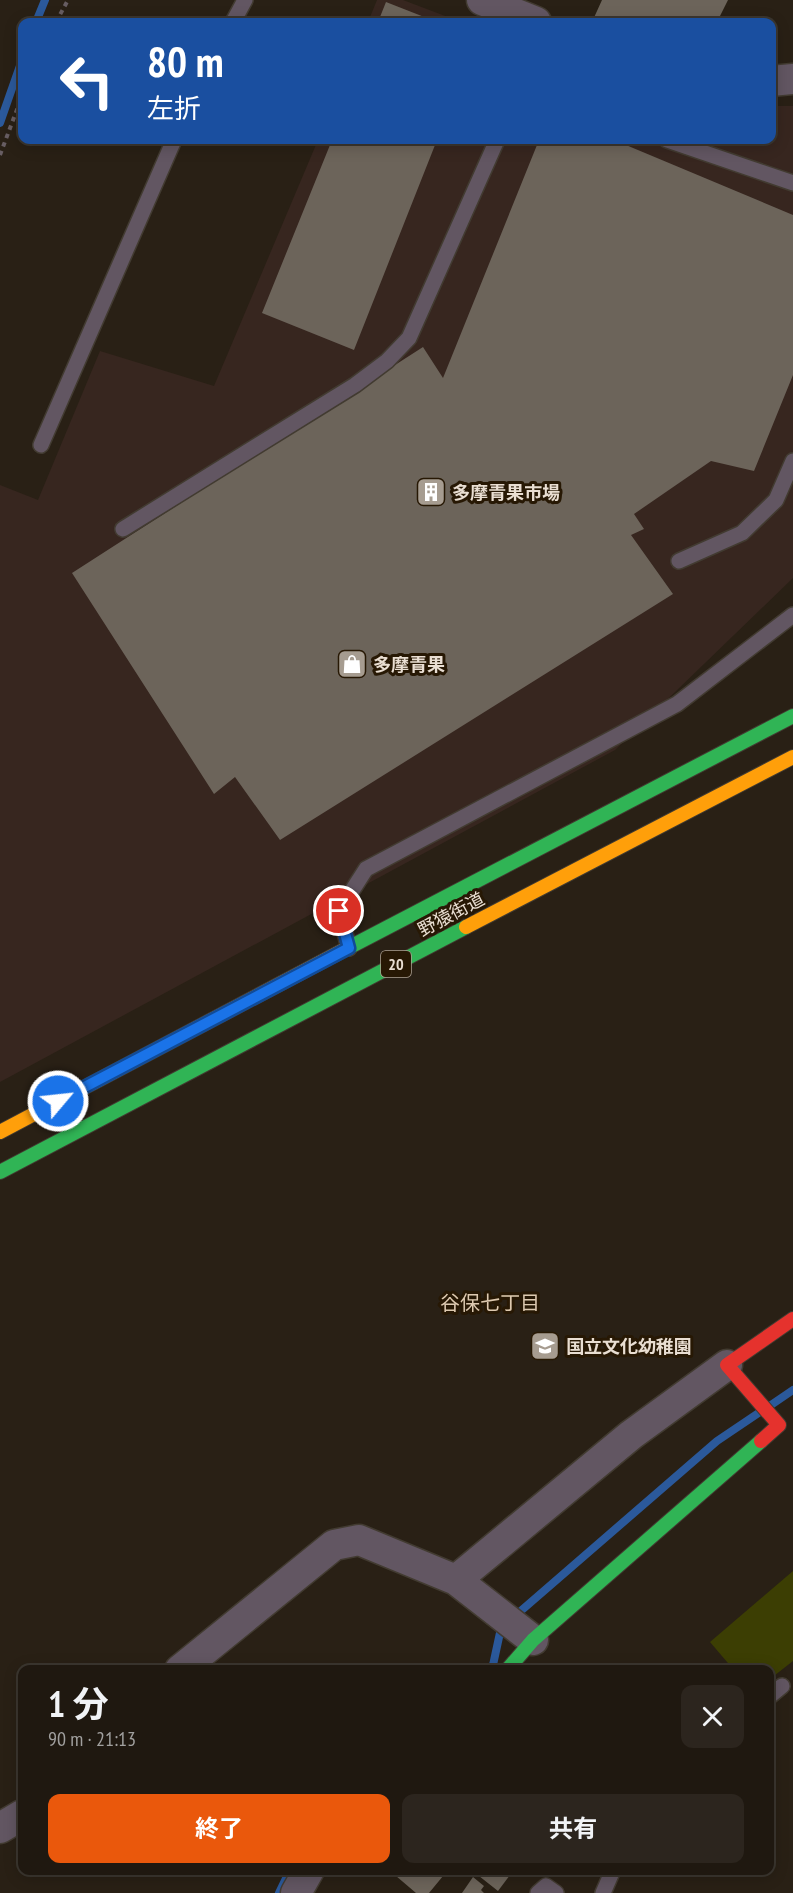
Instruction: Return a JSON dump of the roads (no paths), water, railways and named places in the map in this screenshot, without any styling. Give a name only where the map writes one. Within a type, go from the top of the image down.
[{"type":"main road","name":"野猿街道","points":[[0,1132],[793,716]]},
{"type":"main road","name":"野猿街道","points":[[0,1172],[793,757]]},
{"type":"main road","points":[[508,1665],[517,1628],[782,1422],[727,1365],[793,1320]]},
{"type":"street","points":[[482,0],[526,18]]},
{"type":"street","points":[[776,81],[793,79]]},
{"type":"street","points":[[456,1580],[631,1436],[727,1365]]},
{"type":"street","points":[[186,1665],[334,1545],[359,1540],[456,1580],[517,1628]]},
{"type":"street","points":[[0,1828],[18,1817]]},
{"type":"street","points":[[296,1893],[306,1875]]},
{"type":"lane","points":[[234,18],[245,0]]},
{"type":"lane","points":[[41,445],[172,144]]},
{"type":"lane","points":[[123,529],[356,385],[387,361],[409,338],[495,144]]},
{"type":"lane","points":[[679,144],[793,183]]},
{"type":"lane","points":[[679,561],[742,533],[776,500],[793,461]]},
{"type":"lane","points":[[349,948],[339,911],[366,869],[677,704],[793,615]]},
{"type":"lane","points":[[774,1693],[782,1686]]},
{"type":"lane","points":[[603,1893],[611,1875]]},
{"type":"lane","points":[[538,1893],[546,1886],[556,1893]]},
{"type":"waterway","points":[[38,18],[45,0]]},
{"type":"waterway","points":[[0,123],[18,71]]},
{"type":"waterway","points":[[771,1405],[793,1390]]},
{"type":"waterway","points":[[493,1665],[501,1628],[717,1441],[760,1412]]},
{"type":"waterway","points":[[279,1893],[288,1875]]},
{"type":"place","name":"多摩青果市場","points":[[431,492]]},
{"type":"place","name":"多摩青果","points":[[352,664]]},
{"type":"place","name":"国立文化幼稚園","points":[[545,1346]]},
{"type":"district","name":"谷保七丁目","points":[[490,1303]]}]
